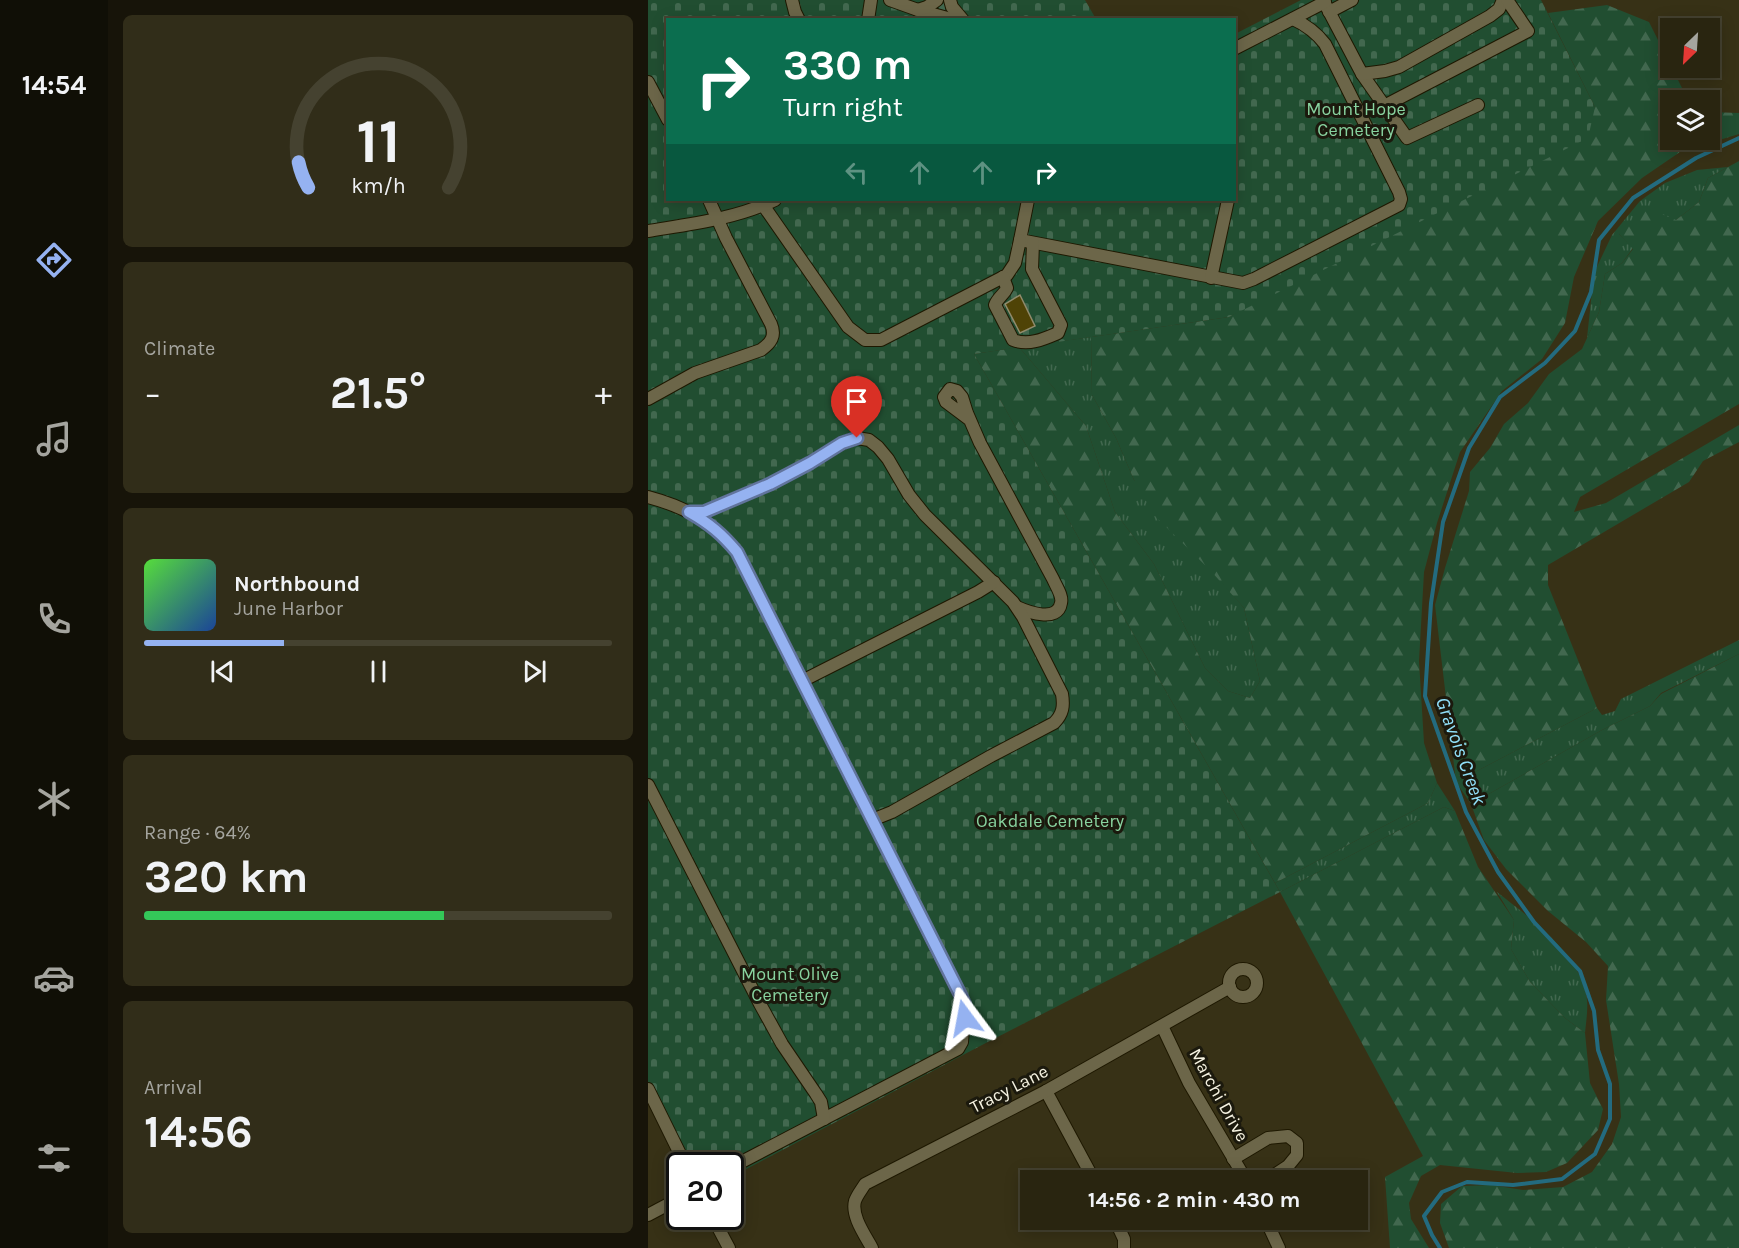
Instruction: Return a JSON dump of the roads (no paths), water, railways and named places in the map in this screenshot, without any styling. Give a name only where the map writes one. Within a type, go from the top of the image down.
[{"type":"street","points":[[792,0],[798,18]]},
{"type":"street","points":[[868,18],[871,0]]},
{"type":"street","points":[[890,0],[948,18]]},
{"type":"street","points":[[918,10],[937,0]]},
{"type":"street","points":[[950,0],[952,7],[961,18]]},
{"type":"street","points":[[1236,48],[1326,5],[1352,0]]},
{"type":"street","points":[[1362,74],[1399,67],[1490,16],[1505,0],[1527,31],[1384,106]]},
{"type":"street","points":[[1326,5],[1362,74],[1407,138],[1478,105]]},
{"type":"street","points":[[1020,240],[1243,283],[1399,205],[1401,199],[1325,44],[1304,24],[1293,19]]},
{"type":"street","points":[[648,82],[666,116]]},
{"type":"street","points":[[648,399],[695,373],[761,350],[772,339],[774,331],[771,324],[709,201]]},
{"type":"street","points":[[648,231],[718,219],[773,201]]},
{"type":"street","points":[[763,205],[848,327],[865,340],[881,340],[1008,275],[1012,269],[1020,240],[1028,201]]},
{"type":"street","points":[[1211,278],[1228,201]]},
{"type":"street","points":[[1003,278],[1007,288],[1005,294],[997,299],[995,304],[1013,340],[1021,344],[1038,341],[1058,333],[1061,325],[1032,268],[1033,243]]},
{"type":"street","points":[[970,420],[1062,600],[1056,611],[1049,615],[1030,613],[1017,607]]},
{"type":"street","points":[[689,512],[704,512],[770,484],[842,443],[857,438],[869,440],[888,459],[909,495],[925,514],[1017,607],[1062,694],[1064,706],[1060,717],[1054,723],[892,812],[872,820]]},
{"type":"street","points":[[648,497],[689,512],[723,535],[737,552],[965,1005],[963,1042],[958,1048],[744,1161]]},
{"type":"street","points":[[802,681],[994,582]]},
{"type":"street","points":[[648,785],[765,1014],[821,1102],[824,1119]]},
{"type":"street","name":"Tracy Lane","points":[[872,1248],[854,1209],[855,1200],[865,1184],[1046,1091],[1230,987]]},
{"type":"street","name":"Marchi Drive","points":[[1162,1026],[1189,1083],[1240,1170]]},
{"type":"street","points":[[648,1089],[680,1152]]},
{"type":"street","points":[[1046,1091],[1089,1170]]},
{"type":"street","points":[[1233,1159],[1268,1138],[1288,1136],[1297,1143],[1298,1155],[1282,1170]]},
{"type":"street","points":[[648,1215],[666,1205]]},
{"type":"street","points":[[719,1230],[729,1248]]},
{"type":"street","points":[[1120,1230],[1124,1239],[1124,1248]]},
{"type":"street","points":[[1271,1230],[1279,1248]]},
{"type":"waterway","name":"Gravois Creek","points":[[1440,1248],[1424,1216],[1442,1192],[1467,1182],[1513,1185],[1562,1179],[1595,1154],[1610,1119],[1610,1084],[1598,1050],[1594,1011],[1580,971],[1534,922],[1498,872],[1466,812],[1425,696],[1431,603],[1443,522],[1469,448],[1500,397],[1545,363],[1575,331],[1591,292],[1599,240],[1633,198],[1696,158],[1739,138]]},
{"type":"park label","name":"Mount Hope Cemetery","points":[[1356,119]]},
{"type":"park label","name":"Oakdale Cemetery","points":[[1050,821]]},
{"type":"park label","name":"Mount Olive Cemetery","points":[[790,984]]}]
